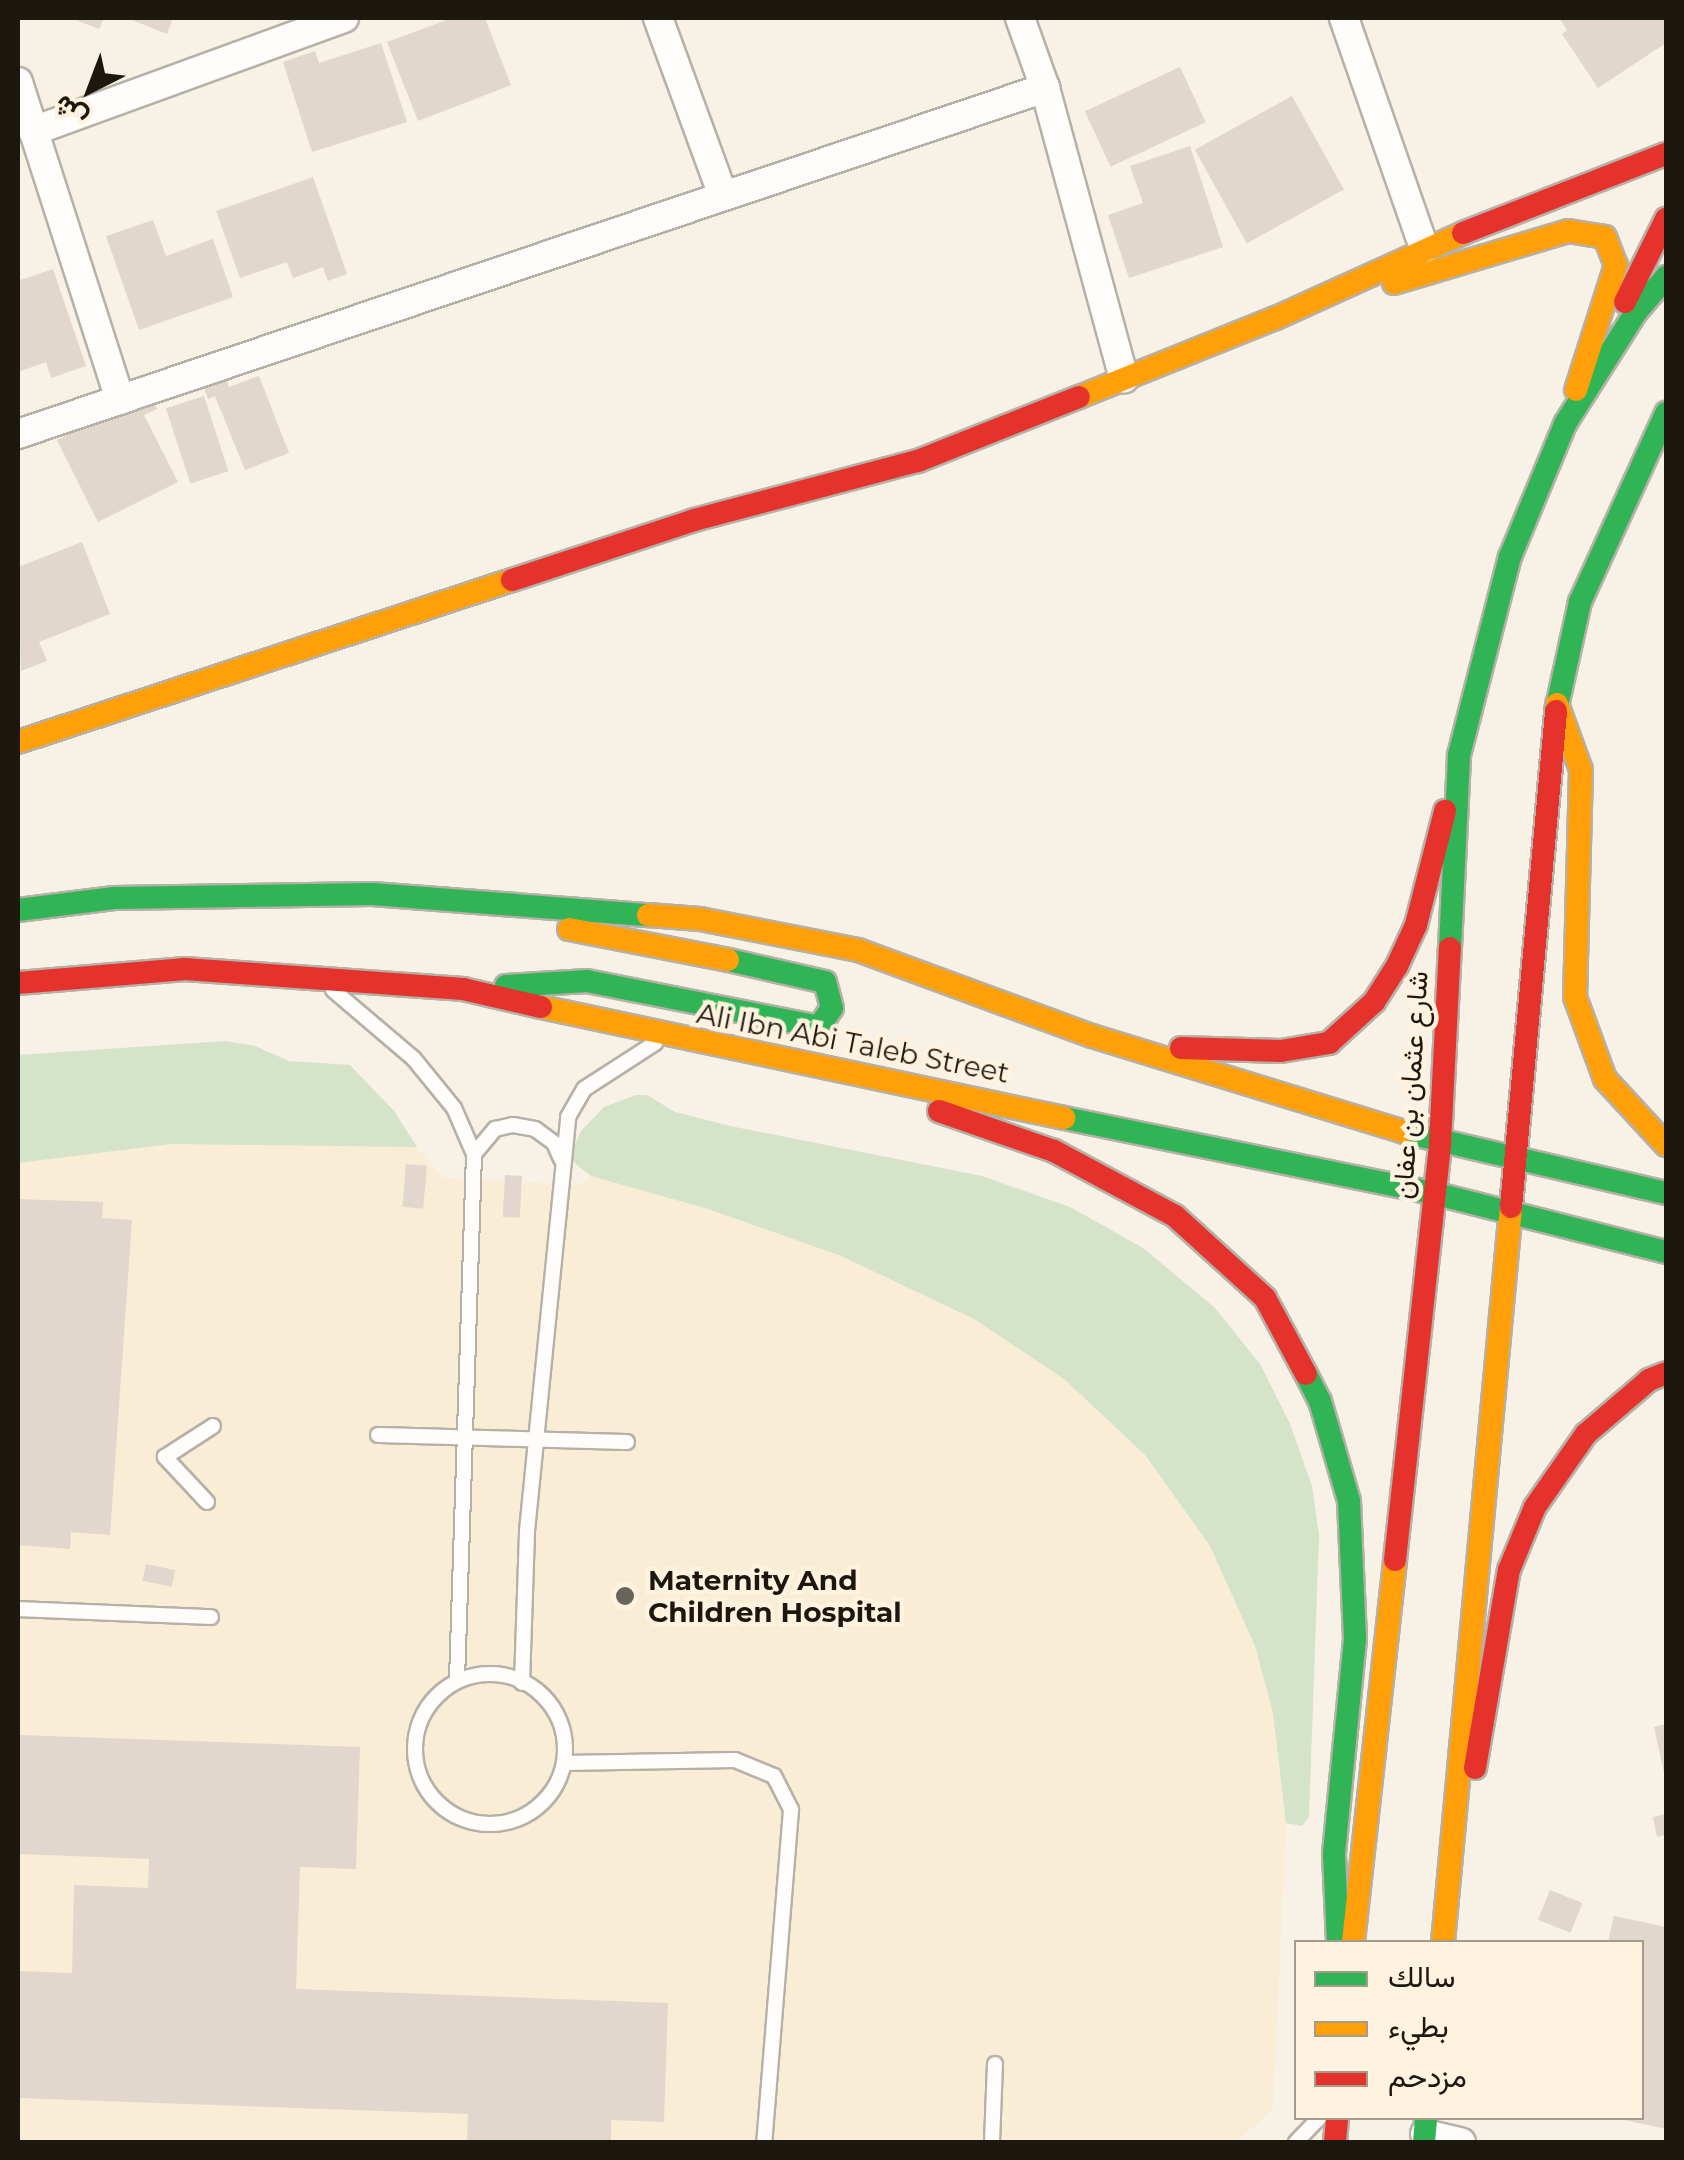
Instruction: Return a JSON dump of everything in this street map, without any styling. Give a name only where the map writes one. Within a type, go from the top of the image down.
[{"type":"street","points":[[658,18],[724,196]]},
{"type":"street","points":[[1020,18],[1044,88],[1124,378]]},
{"type":"street","points":[[1344,18],[1424,248]]},
{"type":"street","points":[[33,130],[336,19]]},
{"type":"street","points":[[18,82],[120,400]]},
{"type":"street","points":[[18,434],[1044,88]]},
{"type":"street","points":[[18,742],[694,520],[918,461],[1276,318],[1424,248],[1666,154]]},
{"type":"street","points":[[1566,424],[1666,219]]},
{"type":"street","points":[[1276,318],[1568,231],[1605,238],[1616,265],[1566,424]]},
{"type":"street","name":"شارع عثمان بن عفان","points":[[1352,1940],[1440,1142],[1459,756],[1510,557],[1566,424],[1636,312],[1666,276]]},
{"type":"street","points":[[1444,1940],[1557,704],[1580,602],[1666,413]]},
{"type":"street","points":[[1557,704],[1581,770],[1575,997],[1605,1079],[1658,1141],[1666,1145]]},
{"type":"street","points":[[1092,1036],[1209,1052],[1281,1051],[1329,1043],[1374,1002],[1398,966],[1416,925],[1459,756]]},
{"type":"street","points":[[18,910],[114,898],[372,894],[700,918],[858,950],[1092,1036],[1440,1142],[1517,1163],[1666,1193]]},
{"type":"street","points":[[372,894],[800,974],[825,982],[832,1008],[819,1028],[586,981],[463,989]]},
{"type":"street","name":"Ali Ibn Abi Taleb Street","points":[[18,982],[185,970],[463,989],[667,1037],[1434,1193],[1666,1252]]},
{"type":"street","points":[[795,1060],[1054,1150],[1175,1216],[1264,1298],[1320,1401],[1348,1502],[1355,1639],[1334,1854],[1338,1940]]},
{"type":"street","points":[[1444,1940],[1509,1570],[1535,1507],[1586,1434],[1649,1380],[1666,1373]]},
{"type":"street","points":[[1426,2128],[1461,2142]]},
{"type":"lane","points":[[321,980],[414,1058],[454,1108],[474,1154],[457,1680]]},
{"type":"lane","points":[[522,1682],[527,1531],[568,1117],[584,1088],[667,1037]]},
{"type":"lane","points":[[535,1129],[568,1117]]},
{"type":"lane","points":[[474,1154],[496,1129],[513,1125],[535,1129],[554,1142],[564,1164]]},
{"type":"lane","points":[[207,1502],[165,1457],[213,1426]]},
{"type":"lane","points":[[378,1436],[627,1442]]},
{"type":"lane","points":[[18,1609],[211,1617]]},
{"type":"lane","points":[[470,1674],[512,1676],[522,1682],[548,1700],[562,1726],[564,1763],[560,1779],[542,1806],[513,1822],[482,1825],[459,1819],[436,1804],[420,1781],[413,1754],[423,1711],[441,1689],[470,1674]]},
{"type":"lane","points":[[564,1763],[735,1760],[774,1776],[791,1810],[764,2142]]},
{"type":"lane","points":[[992,2142],[995,2064]]},
{"type":"lane","points":[[1296,2142],[1317,2120]]},
{"type":"shaded area","name":"Maternity And Children Hospital","points":[[288,1142],[417,1147],[443,1178],[579,1185],[591,1176],[708,1209],[841,1256],[974,1319],[1064,1379],[1144,1455],[1210,1546],[1255,1646],[1273,1713],[1286,1823],[1273,2109],[1236,2142],[18,2142],[18,1163],[171,1144]]},
{"type":"green space","points":[[225,1041],[255,1046],[289,1061],[350,1065],[394,1111],[417,1147],[171,1144],[18,1163],[18,1055]]},
{"type":"green space","points":[[647,1095],[675,1112],[730,1126],[982,1176],[1070,1207],[1143,1248],[1215,1308],[1260,1364],[1290,1424],[1312,1486],[1319,1535],[1309,1817],[1302,1826],[1286,1823],[1273,1713],[1255,1646],[1210,1546],[1145,1455],[1064,1379],[974,1319],[841,1256],[708,1209],[591,1176],[573,1162],[572,1150],[581,1131],[604,1107]]},
{"type":"building","points":[[71,18],[104,18],[99,29]]},
{"type":"building","points":[[127,18],[173,18],[167,34]]},
{"type":"building","points":[[452,18],[485,18],[511,85],[418,121],[387,42]]},
{"type":"building","points":[[1559,18],[1666,18],[1666,43],[1598,88],[1562,34],[1567,30]]},
{"type":"building","points":[[381,43],[407,122],[312,152],[283,62],[315,51],[319,63]]},
{"type":"building","points":[[1180,67],[1206,122],[1111,167],[1085,111]]},
{"type":"building","points":[[1292,96],[1344,190],[1247,243],[1195,150]]},
{"type":"building","points":[[1190,146],[1223,247],[1129,278],[1108,215],[1143,203],[1130,166]]},
{"type":"building","points":[[313,177],[347,274],[328,281],[323,267],[293,278],[287,262],[240,278],[216,211]]},
{"type":"building","points":[[153,220],[166,256],[213,239],[233,297],[139,330],[106,236]]},
{"type":"building","points":[[53,269],[86,366],[51,378],[46,362],[18,372],[18,281]]},
{"type":"building","points":[[224,374],[229,387],[259,376],[289,453],[245,470],[215,396],[208,399],[202,383]]},
{"type":"building","points":[[150,394],[157,409],[144,415],[178,482],[98,522],[57,440]]},
{"type":"building","points":[[204,396],[228,471],[190,483],[166,408]]},
{"type":"building","points":[[82,542],[110,614],[39,642],[47,661],[21,671],[18,567]]},
{"type":"building","points":[[406,1164],[427,1166],[423,1209],[402,1207]]},
{"type":"building","points":[[505,1175],[522,1176],[520,1218],[503,1217]]},
{"type":"building","points":[[18,1199],[103,1202],[102,1218],[132,1220],[110,1535],[71,1532],[70,1549],[18,1545]]},
{"type":"building","points":[[146,1564],[175,1570],[172,1587],[142,1581]]},
{"type":"building","points":[[1666,1724],[1666,1777],[1665,1778],[1654,1727]]},
{"type":"building","points":[[18,1735],[360,1747],[356,1869],[300,1867],[296,1989],[668,2003],[664,2122],[611,2120],[611,2142],[467,2142],[468,2114],[18,2098],[18,1971],[72,1973],[74,1885],[148,1888],[149,1859],[18,1854]]},
{"type":"building","points":[[1666,1814],[1666,1835],[1657,1837],[1653,1817]]},
{"type":"building","points":[[1550,1890],[1582,1903],[1570,1933],[1538,1920]]},
{"type":"building","points":[[1614,1916],[1666,1927],[1666,2129],[1625,2120],[1644,2120],[1644,1940],[1608,1940]]},
{"type":"traffic: fast","points":[[1450,948],[1459,755],[1510,557],[1565,424],[1636,312],[1666,277]]},
{"type":"traffic: fast","points":[[1556,711],[1580,602],[1666,413]]},
{"type":"traffic: fast","points":[[18,910],[114,898],[372,894],[648,915]]},
{"type":"traffic: fast","points":[[506,986],[587,981],[819,1027],[832,1008],[825,982],[728,960]]},
{"type":"traffic: fast","points":[[1064,1118],[1433,1193],[1666,1252]]},
{"type":"traffic: fast","points":[[1404,1132],[1666,1193]]},
{"type":"traffic: fast","points":[[1306,1374],[1320,1401],[1349,1501],[1355,1639],[1334,1854],[1338,1940]]},
{"type":"traffic: fast","points":[[1424,2142],[1426,2120]]},
{"type":"traffic: slow","points":[[1394,283],[1568,231],[1605,237],[1616,265],[1576,390]]},
{"type":"traffic: slow","points":[[1079,397],[1276,318],[1463,233]]},
{"type":"traffic: slow","points":[[18,742],[512,580]]},
{"type":"traffic: slow","points":[[1557,704],[1581,770],[1575,997],[1605,1079],[1666,1145]]},
{"type":"traffic: slow","points":[[648,915],[700,919],[858,950],[1092,1036],[1404,1132]]},
{"type":"traffic: slow","points":[[569,929],[728,960]]},
{"type":"traffic: slow","points":[[541,1007],[1064,1118]]},
{"type":"traffic: slow","points":[[1443,1940],[1511,1207]]},
{"type":"traffic: slow","points":[[1353,1940],[1395,1560]]},
{"type":"traffic: jam","points":[[1463,233],[1666,154]]},
{"type":"traffic: jam","points":[[1625,302],[1666,219]]},
{"type":"traffic: jam","points":[[512,580],[694,520],[918,461],[1079,397]]},
{"type":"traffic: jam","points":[[1511,1207],[1556,711]]},
{"type":"traffic: jam","points":[[1181,1048],[1281,1051],[1329,1043],[1374,1002],[1397,966],[1416,925],[1445,811]]},
{"type":"traffic: jam","points":[[1395,1560],[1440,1143],[1450,948]]},
{"type":"traffic: jam","points":[[18,983],[185,969],[463,989],[541,1007]]},
{"type":"traffic: jam","points":[[939,1111],[1054,1151],[1175,1216],[1265,1298],[1306,1374]]},
{"type":"traffic: jam","points":[[1475,1768],[1509,1570],[1535,1507],[1586,1434],[1649,1380],[1666,1373]]},
{"type":"traffic: jam","points":[[1335,2142],[1337,2120]]},
{"type":"place","name":"Maternity And Children Hospital","points":[[625,1596]]}]
